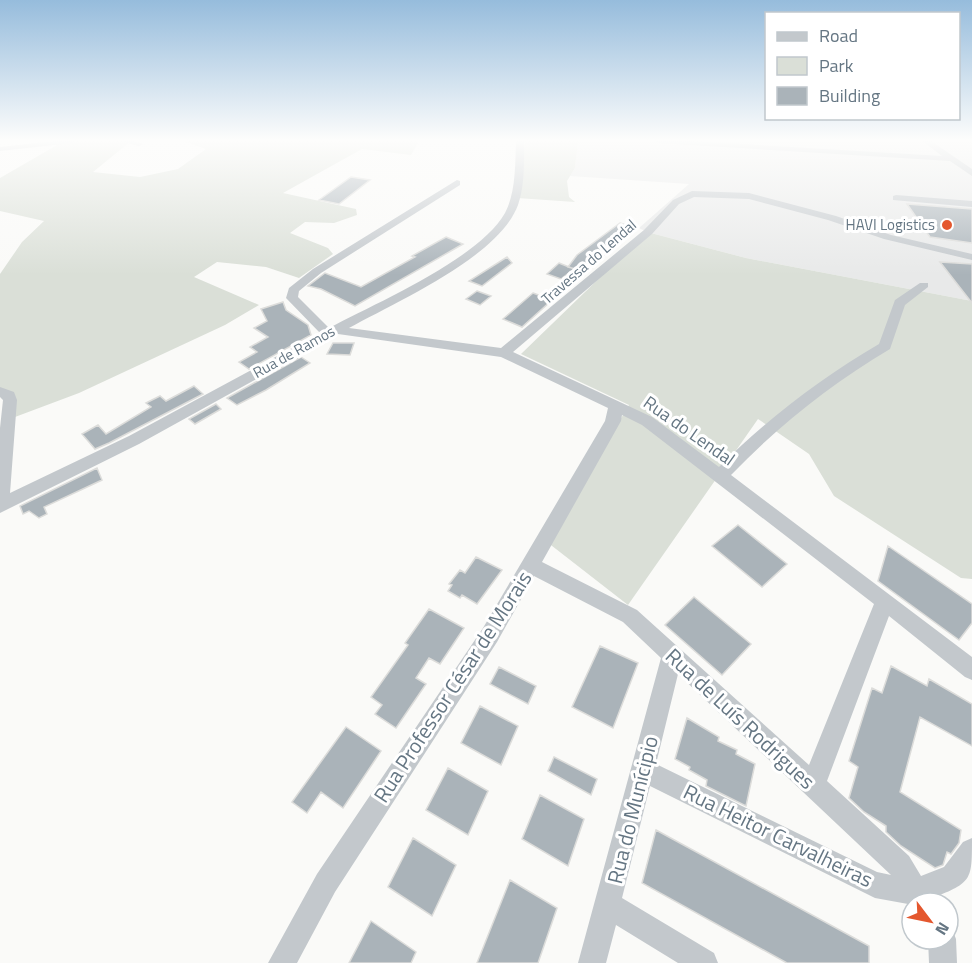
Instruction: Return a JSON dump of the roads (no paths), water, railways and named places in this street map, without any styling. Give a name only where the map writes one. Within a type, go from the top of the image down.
[{"type":"street","points":[[332,332],[297,305],[292,298],[293,290],[317,271],[452,186]]},
{"type":"street","name":"Rua de Ramos","points":[[0,505],[134,440],[445,269],[468,254],[499,226],[509,213],[517,186]]},
{"type":"street","name":"Travessa do Lendal","points":[[504,353],[648,232],[676,202],[692,194],[749,196],[832,218],[888,237],[972,257]]},
{"type":"street","points":[[896,198],[972,204]]},
{"type":"street","points":[[720,476],[758,437],[846,369],[885,346],[899,303],[924,285]]},
{"type":"street","name":"Rua do Lendal","points":[[332,332],[504,353],[647,421],[885,600],[972,670]]},
{"type":"street","points":[[0,392],[6,392],[10,400],[0,505]]},
{"type":"street","name":"Rua Professor César de Morais","points":[[282,963],[326,883],[490,635],[613,421],[616,406]]},
{"type":"street","name":"Rua de Luís Rodrigues","points":[[531,566],[630,616],[900,865],[915,891]]},
{"type":"street","points":[[813,786],[885,600]]},
{"type":"street","name":"Rua do Munícipio","points":[[592,963],[672,657]]},
{"type":"street","name":"Rua Heitor Carvalheiras","points":[[643,770],[875,885],[900,892]]},
{"type":"street","points":[[930,891],[953,877],[972,850]]},
{"type":"street","points":[[608,905],[704,963]]},
{"type":"place","name":"HAVI Logistics","points":[[947,225]]}]
